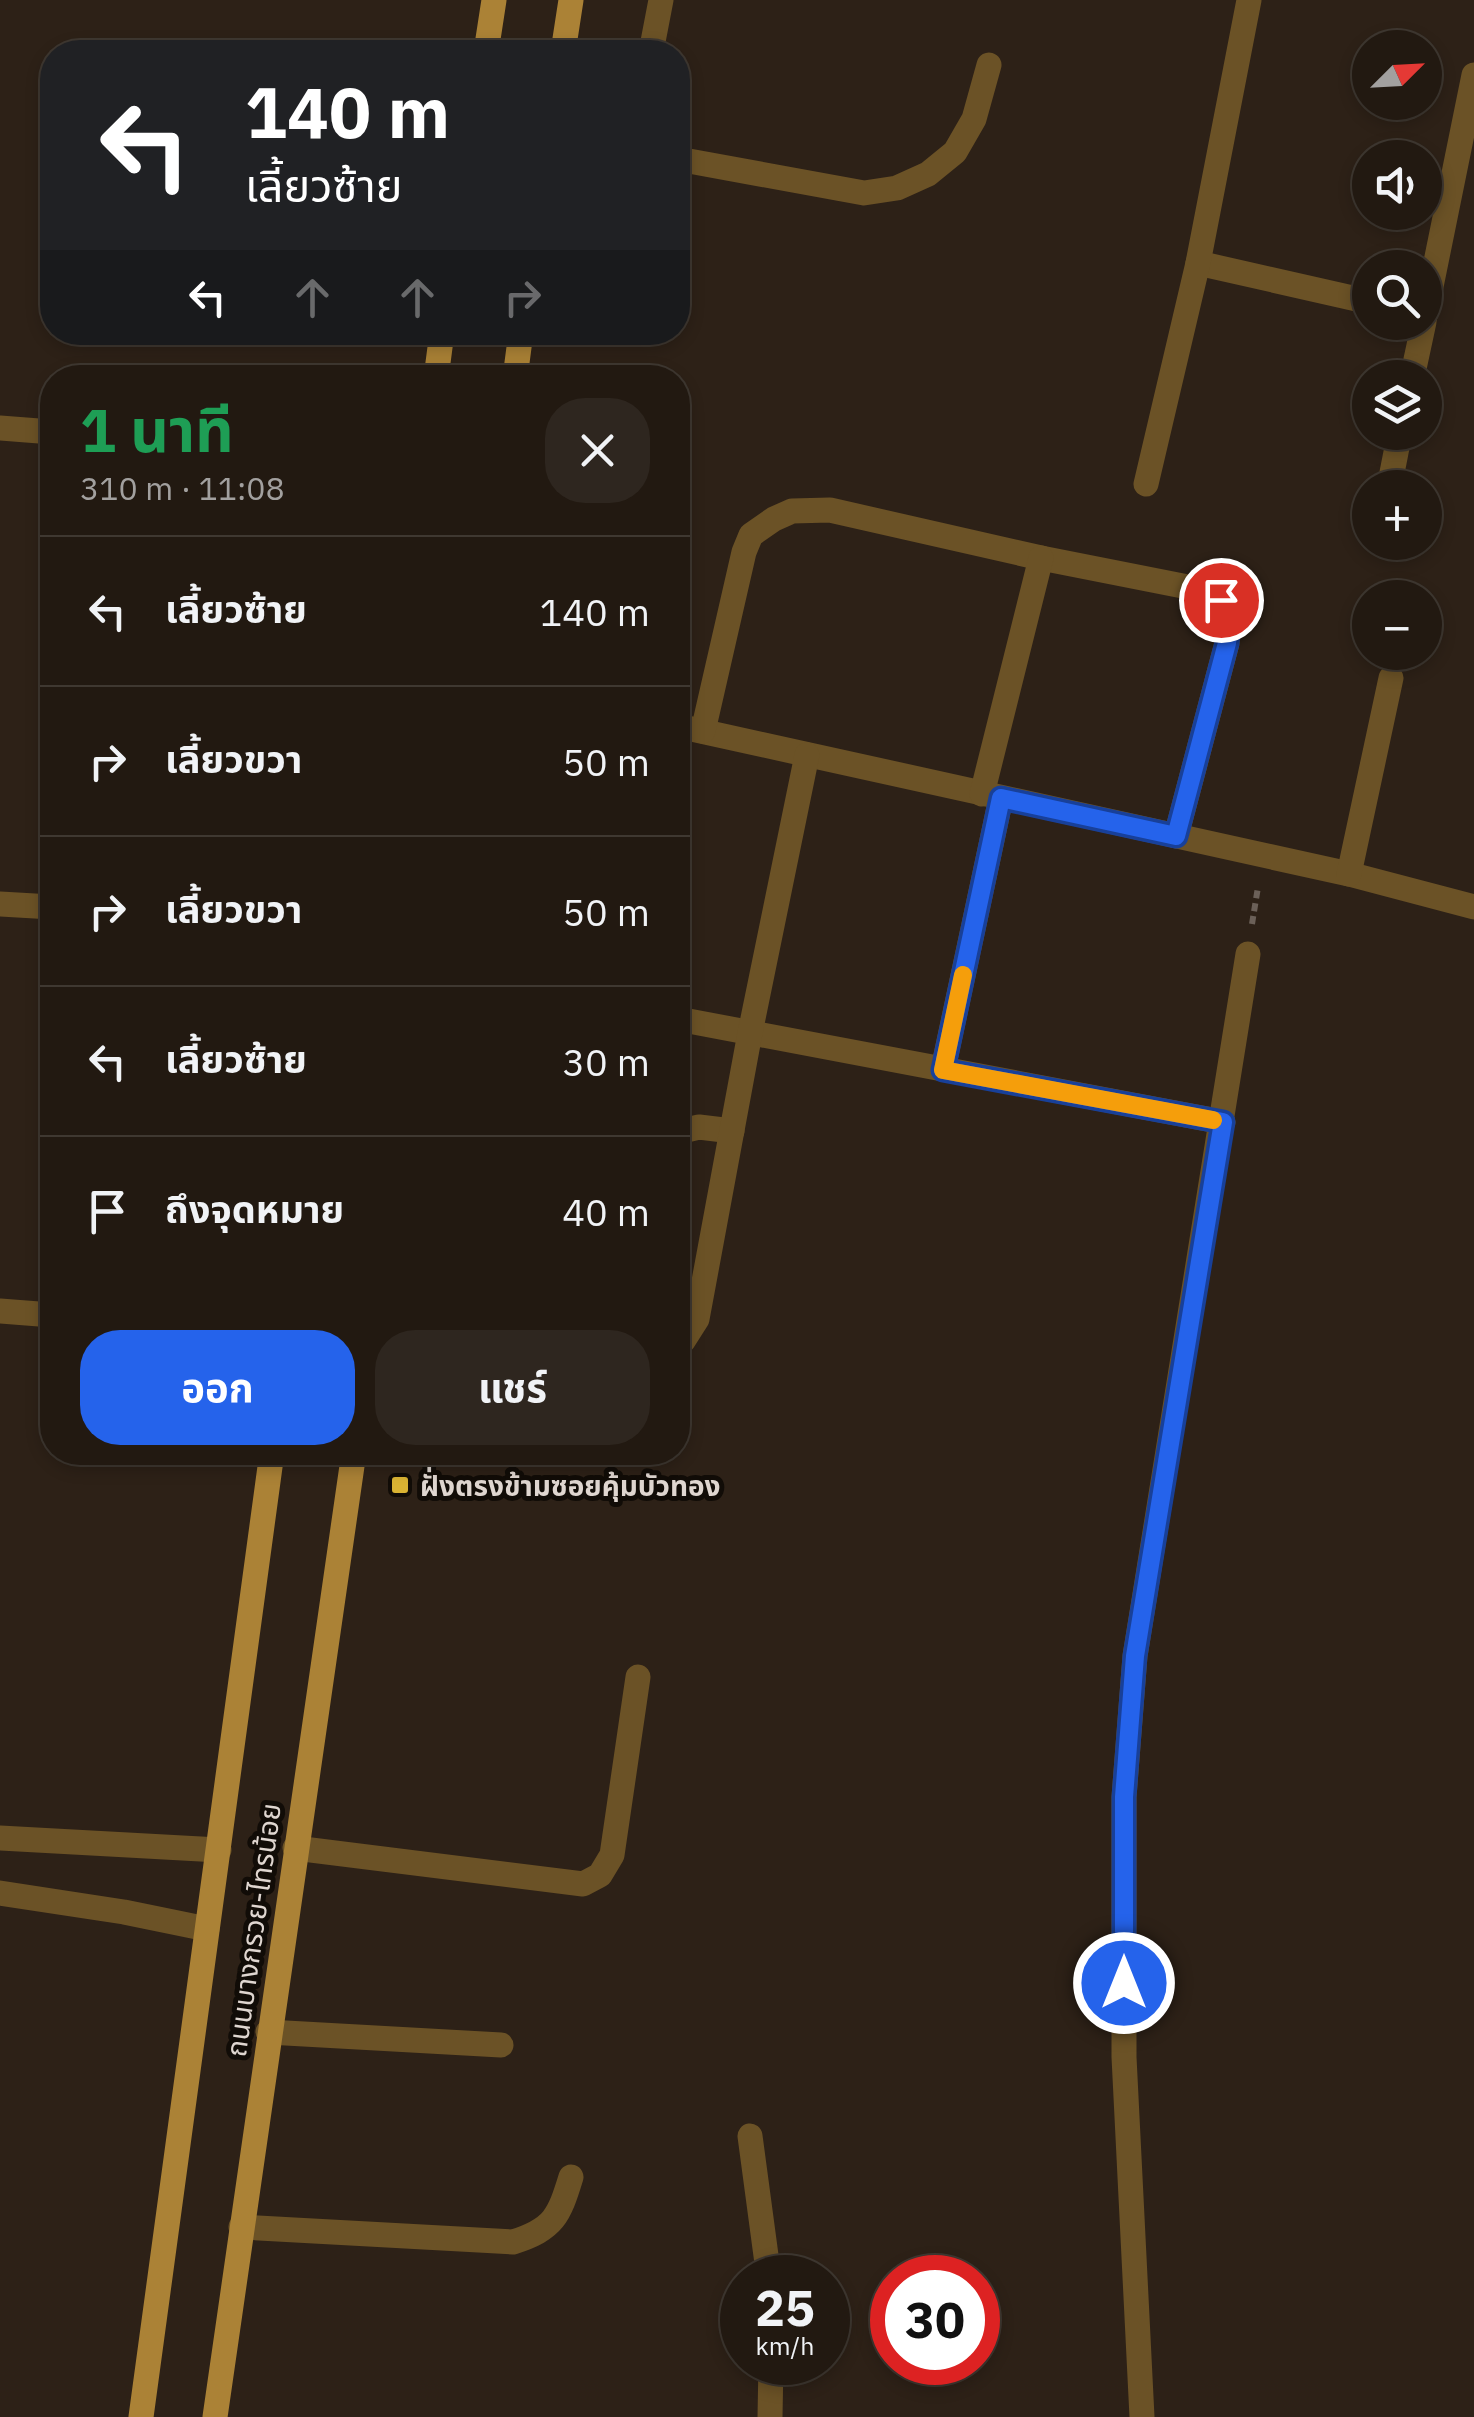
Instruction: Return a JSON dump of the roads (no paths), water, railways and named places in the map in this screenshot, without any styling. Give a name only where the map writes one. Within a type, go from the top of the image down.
[{"type":"main road","points":[[488,40],[494,0]]},
{"type":"main road","points":[[565,40],[571,0]]},
{"type":"main road","name":"ถนนบางกรวย-ไทรน้อย","points":[[141,2417],[270,1465]]},
{"type":"main road","name":"ถนนบางกรวย-ไทรน้อย","points":[[216,2417],[352,1465]]},
{"type":"street","points":[[653,40],[660,0]]},
{"type":"street","points":[[1146,484],[1198,263],[1249,0]]},
{"type":"street","points":[[690,161],[864,193],[898,188],[928,174],[954,152],[974,118],[989,65]]},
{"type":"street","points":[[1439,250],[1474,75]]},
{"type":"street","points":[[1198,263],[1352,298]]},
{"type":"street","points":[[0,428],[40,431]]},
{"type":"street","points":[[1176,836],[1227,643],[1230,618],[1221,600],[1203,590],[830,510],[792,511],[752,535],[690,729],[1263,856],[1350,874],[1474,907]]},
{"type":"street","points":[[943,1070],[992,796],[1041,558]]},
{"type":"street","points":[[1350,874],[1391,678]]},
{"type":"street","points":[[690,1329],[697,1318],[807,755]]},
{"type":"street","points":[[0,904],[40,907]]},
{"type":"street","points":[[1142,2417],[1124,2057],[1124,1797],[1135,1656],[1248,954]]},
{"type":"street","points":[[690,1022],[1223,1122]]},
{"type":"street","points":[[690,1129],[732,1130]]},
{"type":"street","points":[[0,1311],[40,1315]]},
{"type":"street","points":[[295,1848],[584,1884],[600,1876],[612,1855],[638,1677]]},
{"type":"street","points":[[0,1838],[218,1850]]},
{"type":"street","points":[[0,1893],[208,1929]]},
{"type":"street","points":[[268,2032],[501,2045]]},
{"type":"street","points":[[750,2136],[765,2255]]},
{"type":"street","points":[[241,2227],[513,2242],[538,2234],[553,2221],[571,2177]]},
{"type":"street","points":[[770,2417],[771,2385]]},
{"type":"place","name":"ฝั่งตรงข้ามซอยคุ้มบัวทอง","points":[[400,1485]]}]
